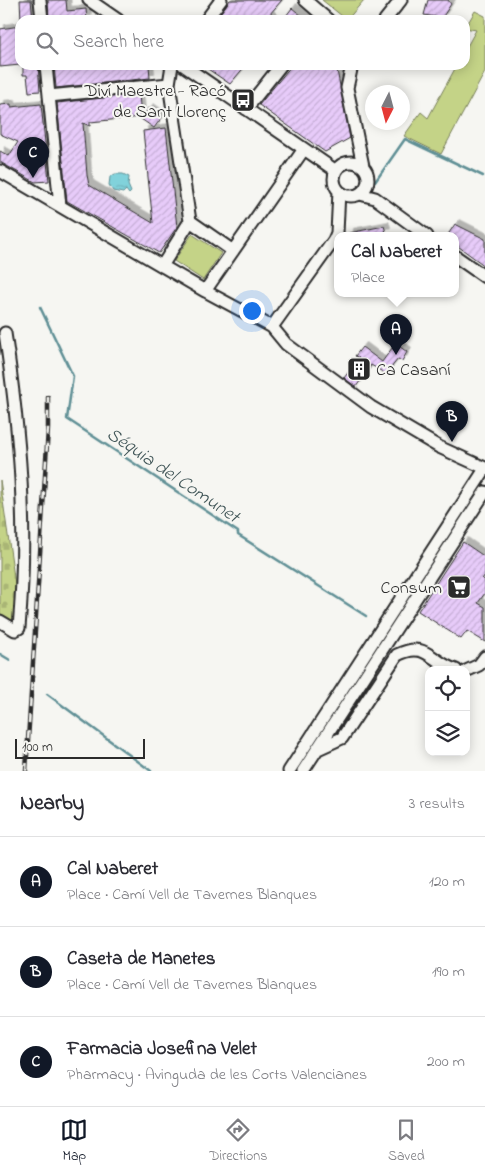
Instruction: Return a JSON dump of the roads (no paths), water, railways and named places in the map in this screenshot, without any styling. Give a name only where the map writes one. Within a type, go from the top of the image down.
[{"type":"street","points":[[40,0],[42,15]]},
{"type":"street","points":[[89,0],[111,15]]},
{"type":"street","points":[[210,15],[221,0]]},
{"type":"street","points":[[306,0],[319,15]]},
{"type":"street","points":[[389,15],[401,0]]},
{"type":"street","points":[[46,70],[60,206]]},
{"type":"street","points":[[162,266],[190,221],[170,84],[171,70]]},
{"type":"street","points":[[190,70],[336,171]]},
{"type":"street","points":[[246,109],[277,70]]},
{"type":"street","points":[[351,70],[347,88],[363,166],[368,174],[368,184],[375,198]]},
{"type":"street","points":[[49,96],[170,84]]},
{"type":"street","points":[[205,291],[304,149]]},
{"type":"street","points":[[351,162],[359,149]]},
{"type":"street","points":[[337,232],[339,191],[334,180],[336,171],[341,165],[351,162],[363,166]]},
{"type":"street","points":[[0,171],[272,328],[286,344],[371,407],[439,447],[485,469],[289,771]]},
{"type":"street","points":[[360,194],[368,184]]},
{"type":"street","points":[[339,191],[349,196],[360,194],[375,198],[422,232]]},
{"type":"street","points":[[190,221],[233,251]]},
{"type":"street","points":[[272,328],[334,240]]},
{"type":"street","points":[[459,259],[485,277]]},
{"type":"street","points":[[0,621],[15,630],[19,628],[25,546],[23,478],[4,333]]},
{"type":"street","points":[[303,771],[485,492]]},
{"type":"street","points":[[318,749],[342,738],[397,655],[409,649],[422,649],[446,666]]},
{"type":"street","points":[[470,669],[479,665],[485,657]]},
{"type":"water","points":[[115,174],[123,174],[129,177],[128,185],[131,192],[129,194],[126,190],[123,193],[113,191],[109,185],[110,177]]},
{"type":"waterway","points":[[375,182],[405,139],[483,176]]},
{"type":"waterway","name":"Séquia del Comunet","points":[[40,307],[73,376],[67,419],[238,532],[238,535],[366,616]]},
{"type":"waterway","points":[[0,654],[10,660]]},
{"type":"waterway","points":[[47,694],[151,771]]},
{"type":"railway","points":[[26,771],[48,429],[48,397]]},
{"type":"place","name":"Diví Maestre - Racó de Sant Llorenç","points":[[243,100]]},
{"type":"place","name":"Farmacia Josefina Velet","points":[[33,178]]},
{"type":"place","name":"Cal Naberet","points":[[396,355]]},
{"type":"place","name":"Ca Casaní","points":[[359,369]]},
{"type":"place","name":"Caseta de Manetes","points":[[452,442]]},
{"type":"place","name":"Consum","points":[[459,587]]}]
